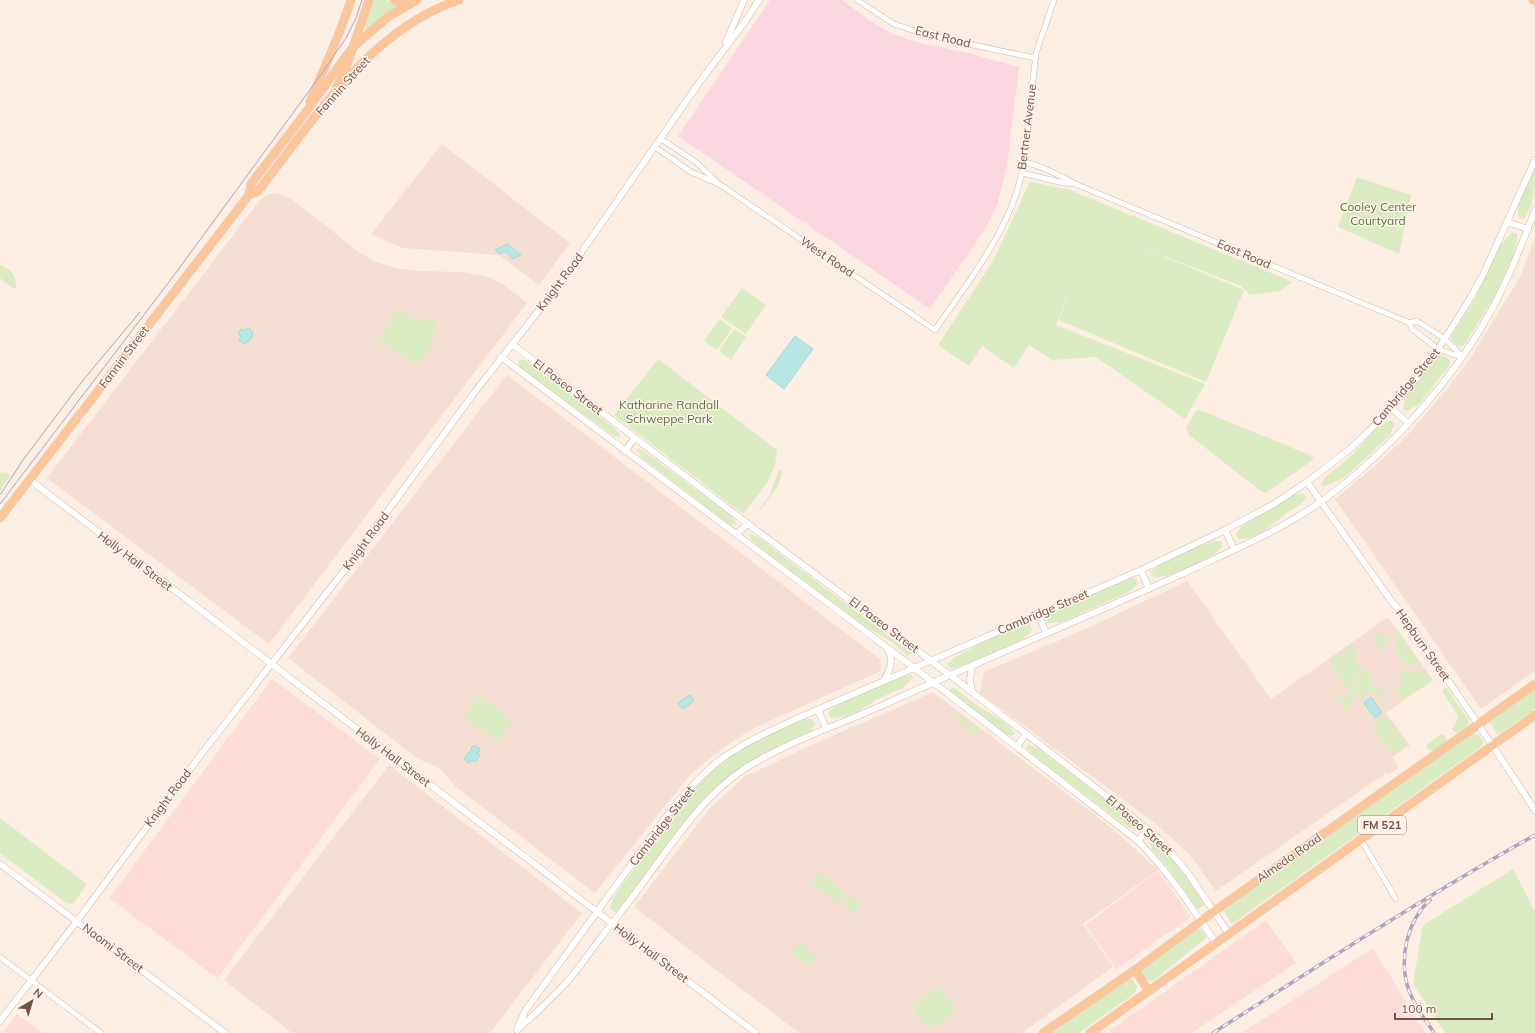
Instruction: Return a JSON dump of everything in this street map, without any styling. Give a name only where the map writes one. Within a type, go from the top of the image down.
[{"type":"main road","points":[[306,112],[351,0]]},
{"type":"main road","points":[[330,99],[342,78],[369,0]]},
{"type":"main road","points":[[394,0],[400,2],[414,1]]},
{"type":"main road","name":"Fannin Street","points":[[249,195],[258,191],[330,99],[366,60],[390,38],[406,27],[428,14],[459,0]]},
{"type":"main road","name":"Fannin Street","points":[[0,518],[249,195],[251,184],[354,46],[389,16],[414,1]]},
{"type":"main road","name":"Almeda Road","points":[[1043,1033],[1135,970],[1201,920],[1535,684]]},
{"type":"main road","name":"FM 521","points":[[1090,1033],[1535,716]]},
{"type":"main road","points":[[1135,970],[1149,991]]},
{"type":"street","name":"Knight Road","points":[[721,53],[744,0]]},
{"type":"street","name":"Knight Road","points":[[0,1021],[77,921],[127,852],[343,572],[502,357],[558,286],[661,139],[698,82],[744,24],[758,0]]},
{"type":"street","name":"East Road","points":[[857,0],[894,24],[912,30],[954,41],[1035,58]]},
{"type":"street","name":"Bertner Avenue","points":[[935,330],[999,234],[1014,199],[1024,162],[1035,58],[1054,0]]},
{"type":"street","name":"West Road","points":[[661,139],[703,168],[719,184]]},
{"type":"street","name":"West Road","points":[[655,147],[691,172],[719,184],[935,330]]},
{"type":"street","name":"Cambridge Street","points":[[515,1031],[525,1011],[686,791],[720,760],[764,734],[884,680],[1141,570],[1225,530],[1274,504],[1307,482],[1350,449],[1391,408],[1418,377],[1466,307],[1483,276],[1535,160]]},
{"type":"street","name":"East Road","points":[[1024,162],[1034,164],[1054,172],[1078,185],[1410,323],[1417,322],[1445,339],[1463,357]]},
{"type":"street","name":"East Road","points":[[1022,173],[1078,185]]},
{"type":"street","name":"Cambridge Street","points":[[515,1031],[568,980],[672,844],[711,796],[724,783],[763,758],[826,728],[876,709],[1234,550],[1265,535],[1321,501],[1374,457],[1408,423],[1463,357],[1504,286],[1535,210]]},
{"type":"street","points":[[1507,222],[1528,229]]},
{"type":"street","name":"East Road","points":[[1410,323],[1412,329],[1438,349],[1463,357]]},
{"type":"street","name":"El Paseo Street","points":[[512,344],[748,524],[931,660],[1148,829],[1188,873],[1229,934]]},
{"type":"street","name":"El Paseo Street","points":[[502,357],[934,682],[1138,841],[1154,857],[1170,877],[1216,943]]},
{"type":"street","points":[[1391,408],[1408,423]]},
{"type":"street","points":[[625,451],[635,438]]},
{"type":"street","name":"Holly Hall Street","points":[[30,480],[756,1033]]},
{"type":"street","name":"Hepburn Street","points":[[1307,482],[1392,602],[1399,609],[1494,745],[1535,810]]},
{"type":"street","points":[[736,534],[748,524]]},
{"type":"street","points":[[1225,530],[1234,550]]},
{"type":"street","points":[[1141,570],[1149,588]]},
{"type":"street","points":[[1038,614],[1046,633]]},
{"type":"street","points":[[883,644],[889,652],[892,662],[884,680]]},
{"type":"street","points":[[972,666],[970,680],[972,692]]},
{"type":"street","points":[[818,710],[826,728]]},
{"type":"street","points":[[1017,746],[1026,734]]},
{"type":"street","points":[[1138,841],[1148,829]]},
{"type":"street","points":[[1361,840],[1396,899]]},
{"type":"street","name":"Naomi Street","points":[[0,864],[225,1033]]},
{"type":"street","points":[[0,957],[101,1033]]},
{"type":"shaded area","points":[[770,0],[842,0],[869,20],[893,34],[916,42],[964,52],[1019,67],[1007,166],[997,205],[984,231],[930,309],[678,136]]},
{"type":"shaded area","points":[[442,144],[570,243],[539,285],[499,255],[403,248],[371,234]]},
{"type":"shaded area","points":[[278,193],[290,198],[359,252],[376,262],[395,268],[418,271],[464,272],[486,276],[501,283],[527,303],[269,644],[47,478],[261,199],[269,194]]},
{"type":"shaded area","points":[[1535,238],[1535,671],[1481,709],[1335,499],[1405,438],[1450,385],[1471,357],[1520,277]]},
{"type":"shaded area","points":[[507,375],[880,659],[881,671],[750,730],[720,750],[690,775],[595,893],[456,787],[439,768],[418,759],[288,658]]},
{"type":"shaded area","points":[[1187,581],[1271,699],[1388,617],[1433,680],[1386,713],[1410,745],[1392,757],[1399,767],[1388,775],[1386,773],[1216,891],[1190,855],[1157,825],[980,693],[984,672],[1081,631]]},
{"type":"shaded area","points":[[272,679],[380,759],[217,978],[109,898]]},
{"type":"shaded area","points":[[933,692],[1103,821],[1158,870],[1083,924],[1113,967],[1022,1033],[799,1033],[634,907],[710,808],[744,777],[805,748]]},
{"type":"shaded area","points":[[389,765],[582,913],[490,1033],[292,1033],[224,980]]},
{"type":"shaded area","points":[[1158,871],[1191,917],[1116,969],[1085,925]]},
{"type":"shaded area","points":[[1266,920],[1296,963],[1191,1033],[1106,1033]]},
{"type":"shaded area","points":[[1373,948],[1425,1033],[1242,1033]]},
{"type":"shaded area","points":[[17,1014],[42,1033],[3,1033]]},
{"type":"green space","points":[[372,0],[386,0],[396,5],[397,8],[367,30],[365,28]]},
{"type":"green space","points":[[1535,164],[1532,200],[1528,213],[1524,219],[1518,217],[1519,204]]},
{"type":"green space","name":"Cooley Center Courtyard","points":[[1357,177],[1411,195],[1399,254],[1338,227]]},
{"type":"green space","points":[[1030,182],[1070,190],[1293,282],[1279,291],[1250,295],[1241,286],[1131,243],[1244,290],[1206,382],[1059,320],[1075,279],[1056,325],[1205,384],[1185,419],[1096,357],[1052,360],[1029,345],[1014,368],[982,346],[969,366],[938,345],[993,261]]},
{"type":"green space","points":[[1512,232],[1517,234],[1516,245],[1512,259],[1505,274],[1489,306],[1465,344],[1462,346],[1457,346],[1451,340],[1451,337],[1475,299],[1500,246]]},
{"type":"green space","points":[[0,265],[14,276],[16,288],[14,289],[0,278]]},
{"type":"green space","points":[[742,288],[766,305],[746,334],[721,317]]},
{"type":"green space","points":[[399,309],[414,319],[436,321],[432,344],[418,365],[377,340]]},
{"type":"green space","points":[[720,319],[732,328],[717,350],[704,341]]},
{"type":"green space","points":[[734,329],[746,337],[731,360],[719,351]]},
{"type":"green space","points":[[1442,354],[1450,361],[1449,366],[1418,405],[1406,411],[1403,407],[1407,395],[1438,356]]},
{"type":"green space","name":"Katharine Randall Schweppe Park","points":[[658,359],[777,450],[775,466],[767,483],[743,514],[614,415]]},
{"type":"green space","points":[[518,360],[525,360],[619,432],[621,438],[614,436],[520,368]]},
{"type":"green space","points":[[1196,410],[1200,410],[1312,456],[1314,459],[1266,493],[1262,492],[1189,435],[1186,428]]},
{"type":"green space","points":[[1391,420],[1395,423],[1389,436],[1343,478],[1323,487],[1321,484],[1325,478],[1351,456],[1378,426]]},
{"type":"green space","points":[[636,449],[642,450],[733,517],[736,524],[730,525],[640,456]]},
{"type":"green space","points":[[779,470],[783,470],[778,486],[761,509],[760,508],[769,496]]},
{"type":"green space","points":[[0,472],[8,473],[10,476],[0,491]]},
{"type":"green space","points":[[1303,493],[1306,497],[1304,501],[1265,530],[1253,537],[1239,539],[1236,534],[1244,524],[1294,495]]},
{"type":"green space","points":[[750,534],[758,537],[911,653],[908,656],[893,643],[863,625],[752,541]]},
{"type":"green space","points":[[1213,541],[1221,541],[1223,546],[1210,557],[1169,575],[1153,577],[1151,572],[1164,561]]},
{"type":"green space","points":[[1129,578],[1136,579],[1138,584],[1129,592],[1062,622],[1048,623],[1045,618],[1050,612]]},
{"type":"green space","points":[[1030,624],[1032,630],[1019,641],[1009,646],[986,657],[957,667],[951,668],[947,665],[955,657],[1004,631],[1018,625]]},
{"type":"green space","points":[[1399,632],[1422,665],[1409,664],[1400,657],[1395,649]]},
{"type":"green space","points":[[1381,633],[1386,633],[1384,651],[1382,652],[1373,638]]},
{"type":"green space","points":[[1351,644],[1357,655],[1354,658],[1363,669],[1353,680],[1353,701],[1351,707],[1345,712],[1338,701],[1351,692],[1329,661]]},
{"type":"green space","points":[[1401,668],[1413,672],[1426,670],[1433,680],[1402,701],[1401,696],[1395,689],[1403,682],[1401,677]]},
{"type":"green space","points":[[1367,669],[1372,678],[1370,682],[1374,687],[1382,690],[1385,699],[1371,692],[1361,699],[1357,696],[1356,681],[1360,674]]},
{"type":"green space","points":[[912,675],[913,678],[904,687],[876,700],[857,712],[845,717],[830,718],[828,713],[834,707],[843,702],[867,690]]},
{"type":"green space","points":[[953,687],[978,706],[1006,723],[1015,734],[1011,736],[1001,731],[952,693],[949,690]]},
{"type":"green space","points":[[1446,687],[1469,721],[1467,726],[1457,733],[1452,729],[1458,716],[1442,691]]},
{"type":"green space","points":[[1535,688],[1535,709],[1498,735],[1489,722]]},
{"type":"green space","points":[[479,695],[513,721],[497,742],[463,716]]},
{"type":"green space","points":[[957,713],[981,731],[977,736],[954,718]]},
{"type":"green space","points":[[1386,716],[1407,745],[1392,755],[1372,726]]},
{"type":"green space","points":[[805,719],[812,719],[815,725],[811,731],[763,754],[746,764],[723,781],[704,799],[693,811],[619,909],[615,912],[610,908],[617,892],[632,872],[664,822],[699,781],[730,755],[783,728]]},
{"type":"green space","points":[[1473,733],[1479,735],[1483,741],[1482,746],[1232,924],[1223,910],[1225,908]]},
{"type":"green space","points":[[1441,734],[1447,738],[1446,742],[1432,751],[1429,750],[1426,747],[1428,744]]},
{"type":"green space","points":[[1028,744],[1038,749],[1121,811],[1133,821],[1139,829],[1136,831],[1128,827],[1036,757],[1026,748]]},
{"type":"green space","points":[[0,818],[87,884],[73,904],[66,903],[0,853]]},
{"type":"green space","points":[[1152,841],[1166,852],[1174,861],[1205,905],[1198,909],[1170,870],[1152,849],[1150,843]]},
{"type":"green space","points":[[1513,869],[1535,912],[1535,1033],[1445,1033],[1413,984],[1423,925]]},
{"type":"green space","points":[[820,872],[847,894],[838,905],[811,883]]},
{"type":"green space","points":[[851,896],[862,905],[855,913],[844,904]]},
{"type":"green space","points":[[1197,928],[1201,929],[1206,937],[1204,940],[1153,981],[1146,980],[1142,972],[1144,966]]},
{"type":"green space","points":[[799,942],[816,955],[808,965],[791,953]]},
{"type":"green space","points":[[1124,980],[1133,980],[1137,987],[1134,994],[1079,1033],[1050,1033]]},
{"type":"green space","points":[[940,986],[957,1010],[929,1030],[912,1006]]},
{"type":"water","points":[[507,244],[521,255],[512,259],[506,251],[500,254],[495,250]]},
{"type":"water","points":[[248,327],[253,333],[251,339],[245,344],[239,340],[241,336],[238,334],[241,329],[245,331]]},
{"type":"water","points":[[795,336],[813,349],[784,389],[766,375]]},
{"type":"water","points":[[690,695],[694,701],[683,709],[678,703]]},
{"type":"water","points":[[1371,697],[1382,713],[1375,718],[1364,703]]},
{"type":"water","points":[[475,745],[480,749],[477,753],[480,755],[475,762],[472,760],[469,763],[464,758]]},
{"type":"tram line","points":[[0,504],[175,274],[320,76],[346,38],[356,18],[362,0]]},
{"type":"tram line","points":[[0,495],[23,460],[84,379],[140,312]]},
{"type":"railway","points":[[1213,1033],[1413,907],[1535,835]]},
{"type":"railway","points":[[1430,900],[1416,918],[1411,929],[1407,941],[1404,965],[1405,976],[1410,994],[1434,1033]]}]
